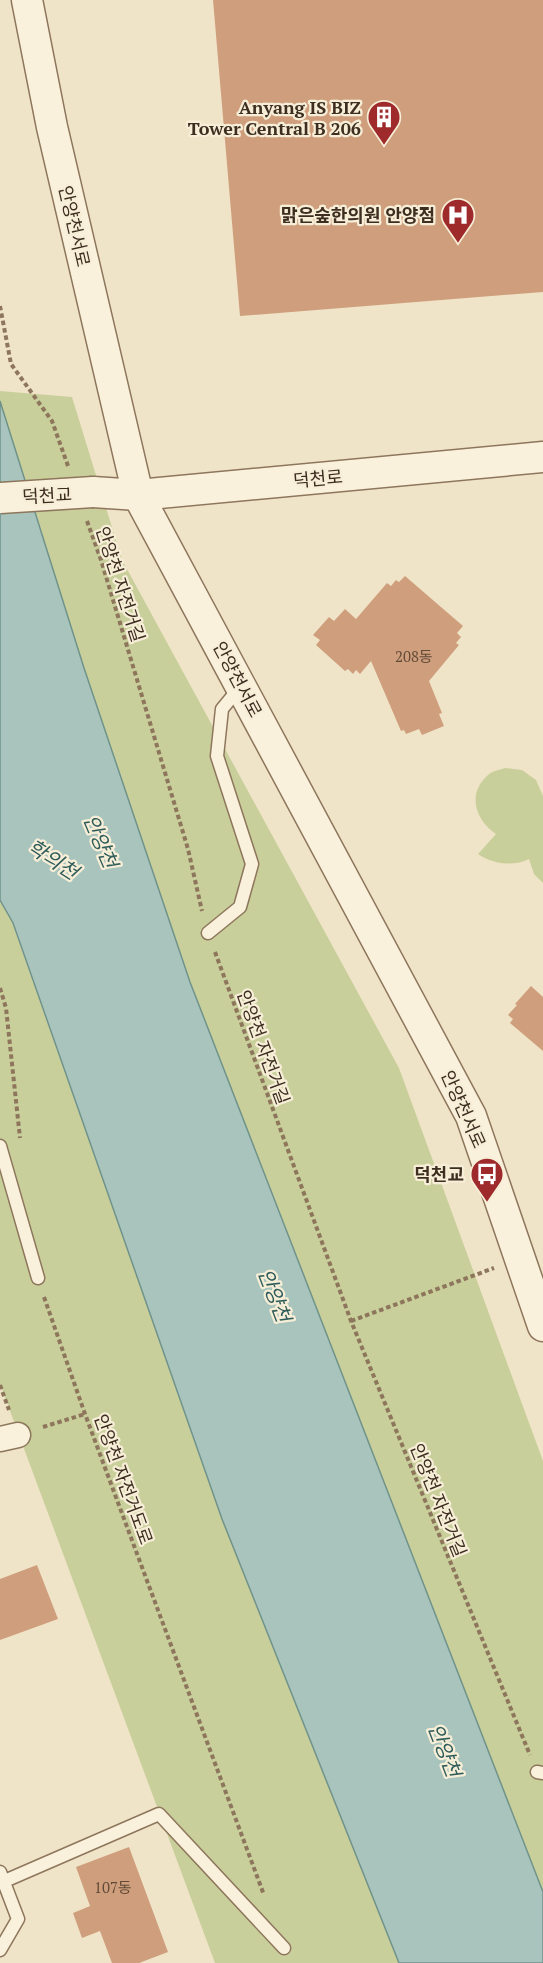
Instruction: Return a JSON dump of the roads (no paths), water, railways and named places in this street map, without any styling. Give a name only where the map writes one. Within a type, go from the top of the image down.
[{"type":"street","name":"안양천서로","points":[[27,0],[55,138],[138,495],[471,1116],[543,1326]]},
{"type":"street","name":"덕천로","points":[[83,494],[138,495],[543,457]]},
{"type":"street","name":"덕천교","points":[[0,498],[83,494]]},
{"type":"lane","points":[[208,933],[240,907],[252,864],[218,756],[222,709],[242,686]]},
{"type":"lane","points":[[0,1146],[38,1278]]},
{"type":"lane","points":[[0,1950],[18,1919],[1,1879],[159,1814],[284,1948]]},
{"type":"water","points":[[0,401],[84,668],[190,982],[543,1892],[543,1963],[399,1963],[222,1519],[13,923],[0,900]]},
{"type":"place","name":"Anyang IS BIZ Tower Central B 206","points":[[384,146]]},
{"type":"place","name":"맑은숲한의원 안양점","points":[[458,244]]},
{"type":"place","name":"덕천교","points":[[487,1203]]},
{"type":"water label","name":"안양천","points":[[101,841]]},
{"type":"water label","name":"학의천","points":[[53,859]]},
{"type":"water label","name":"안양천","points":[[275,1295]]},
{"type":"water label","name":"안양천","points":[[445,1750]]}]
